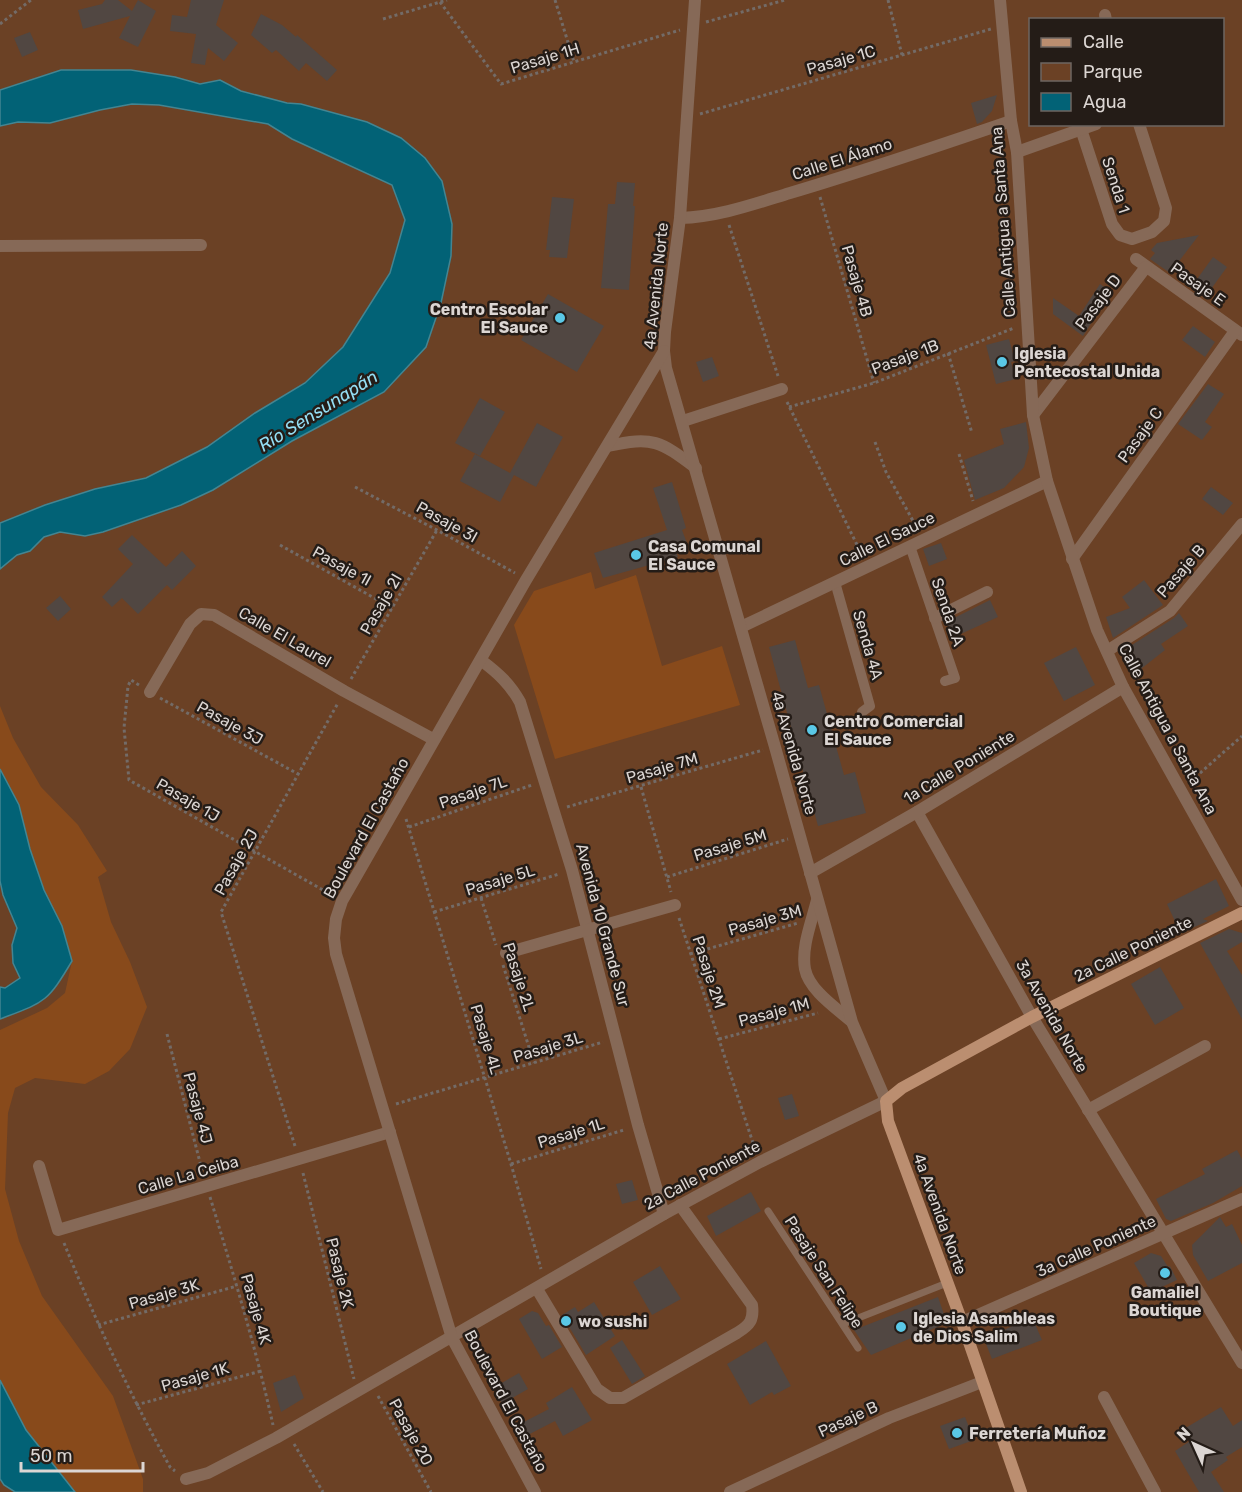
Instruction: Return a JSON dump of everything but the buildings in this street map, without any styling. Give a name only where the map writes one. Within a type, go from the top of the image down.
[{"type":"main road","name":"2a Calle Poniente","points":[[886,1101],[902,1088],[1032,1017],[1242,913]]},
{"type":"main road","name":"4a Avenida Norte","points":[[886,1101],[888,1121],[962,1322],[1021,1492]]},
{"type":"street","name":"4a Avenida Norte","points":[[695,0],[680,218],[664,351],[666,368],[776,747],[852,1022],[886,1101]]},
{"type":"street","name":"Calle Antigua a Santa Ana","points":[[1000,0],[1011,121],[1017,152],[1033,415],[1047,481],[1097,630],[1123,687],[1242,900]]},
{"type":"street","name":"Calle El Álamo","points":[[680,218],[716,215],[817,185],[1011,121]]},
{"type":"street","points":[[1017,152],[1090,126]]},
{"type":"street","name":"Senda 1","points":[[1082,129],[1112,224],[1120,235],[1132,239],[1152,232],[1164,221],[1167,208],[1140,126]]},
{"type":"street","points":[[0,246],[201,245]]},
{"type":"street","name":"Pasaje E","points":[[1141,263],[1239,333]]},
{"type":"street","name":"Pasaje D","points":[[1033,415],[1141,263]]},
{"type":"street","name":"Pasaje C","points":[[1072,559],[1239,333]]},
{"type":"street","name":"Boulevard El Castaño","points":[[535,1492],[452,1338],[336,954],[334,938],[336,919],[342,901],[400,803],[433,739],[482,661],[526,580],[664,351]]},
{"type":"street","points":[[683,421],[782,389]]},
{"type":"street","points":[[608,446],[641,440],[655,442],[671,449],[696,468]]},
{"type":"street","name":"Calle El Sauce","points":[[741,627],[1047,481]]},
{"type":"street","name":"Pasaje B","points":[[1107,651],[1170,611],[1242,524]]},
{"type":"street","name":"Senda 2A","points":[[910,546],[955,678],[945,681]]},
{"type":"street","name":"Senda 4A","points":[[835,582],[870,706],[862,712]]},
{"type":"street","points":[[935,618],[987,592]]},
{"type":"street","name":"Calle El Laurel","points":[[150,692],[190,624],[201,614],[213,615],[433,739]]},
{"type":"street","name":"Avenida 10 Grande Sur","points":[[482,661],[502,677],[520,702],[546,780],[664,1214]]},
{"type":"street","name":"1a Calle Poniente","points":[[810,873],[917,812],[1123,687]]},
{"type":"street","name":"3a Avenida Norte","points":[[917,812],[1032,1017],[1242,1363]]},
{"type":"street","points":[[817,899],[804,957],[805,971],[812,985],[852,1022]]},
{"type":"street","points":[[502,957],[675,905]]},
{"type":"street","points":[[1088,1110],[1205,1046]]},
{"type":"street","name":"2a Calle Poniente","points":[[186,1479],[208,1473],[281,1435],[680,1205],[760,1162],[886,1101]]},
{"type":"street","name":"Calle La Ceiba","points":[[58,1230],[390,1132]]},
{"type":"street","points":[[39,1166],[58,1230]]},
{"type":"street","name":"3a Calle Poniente","points":[[962,1322],[1242,1199]]},
{"type":"street","points":[[541,1286],[597,1389],[610,1398],[623,1398],[737,1333],[748,1326],[753,1318],[752,1305],[680,1205]]},
{"type":"street","name":"Pasaje B","points":[[730,1492],[889,1418],[982,1382]]},
{"type":"street","points":[[1104,1397],[1155,1492]]},
{"type":"lane","name":"Pasaje San Felipe","points":[[768,1211],[858,1348]]},
{"type":"lane","points":[[843,1324],[947,1283]]},
{"type":"path","points":[[0,24],[31,0]]},
{"type":"path","points":[[383,19],[447,0]]},
{"type":"path","points":[[555,0],[574,62]]},
{"type":"path","name":"Pasaje 1H","points":[[440,2],[501,84],[785,0]]},
{"type":"path","points":[[888,0],[902,55]]},
{"type":"path","name":"Pasaje 1C","points":[[687,118],[1001,26]]},
{"type":"path","name":"Pasaje 4B","points":[[817,185],[874,383]]},
{"type":"path","name":"Pasaje 1B","points":[[789,407],[874,383],[1027,324]]},
{"type":"path","points":[[948,353],[972,433]]},
{"type":"path","points":[[875,442],[886,472],[924,540]]},
{"type":"path","points":[[959,454],[976,514]]},
{"type":"path","name":"Pasaje 3I","points":[[355,487],[438,530],[526,580]]},
{"type":"path","name":"Pasaje 2I","points":[[345,691],[438,530]]},
{"type":"path","name":"Pasaje 1I","points":[[280,545],[392,608]]},
{"type":"path","name":"Pasaje 1J","points":[[150,692],[131,680],[128,686],[124,728],[129,780],[342,901]]},
{"type":"path","name":"Pasaje 2J","points":[[300,1160],[221,912],[345,691]]},
{"type":"path","name":"Pasaje 3J","points":[[150,692],[298,774]]},
{"type":"path","points":[[1180,790],[1242,735]]},
{"type":"path","name":"Pasaje 7M","points":[[554,811],[776,747]]},
{"type":"path","name":"Pasaje 7L","points":[[409,827],[546,780]]},
{"type":"path","name":"Pasaje 2M","points":[[641,787],[690,954],[760,1162]]},
{"type":"path","name":"Pasaje 4L","points":[[400,803],[511,1164],[541,1286]]},
{"type":"path","name":"Pasaje 5M","points":[[667,877],[800,836]]},
{"type":"path","name":"Pasaje 5L","points":[[435,912],[572,870]]},
{"type":"path","name":"Pasaje 2L","points":[[482,898],[534,1063]]},
{"type":"path","name":"Pasaje 3M","points":[[690,954],[813,919]]},
{"type":"path","name":"Pasaje 1M","points":[[718,1039],[836,1008]]},
{"type":"path","name":"Pasaje 4J","points":[[167,1034],[207,1187]]},
{"type":"path","name":"Pasaje 3L","points":[[383,1108],[616,1039]]},
{"type":"path","name":"Pasaje 1L","points":[[511,1164],[638,1125]]},
{"type":"path","name":"Pasaje 2K","points":[[300,1160],[357,1392]]},
{"type":"path","name":"Pasaje 4K","points":[[207,1187],[281,1435],[323,1492]]},
{"type":"path","points":[[58,1230],[98,1325],[136,1406],[170,1467],[186,1479]]},
{"type":"path","name":"Pasaje 3K","points":[[98,1325],[237,1286]]},
{"type":"path","name":"Pasaje 1K","points":[[136,1406],[261,1371]]},
{"type":"path","name":"Pasaje 2O","points":[[371,1383],[430,1492]]},
{"type":"green space","points":[[0,0],[1242,0],[1242,1492],[0,1492]]},
{"type":"shaded area","points":[[591,572],[595,589],[636,575],[662,666],[722,646],[740,705],[555,759],[514,625],[534,591]]},
{"type":"shaded area","points":[[0,706],[13,738],[41,787],[78,825],[107,871],[98,877],[111,922],[130,962],[147,1007],[130,1049],[109,1071],[85,1084],[35,1078],[15,1088],[8,1113],[5,1189],[19,1241],[42,1296],[113,1396],[143,1479],[143,1492],[75,1492],[28,1434],[0,1381],[0,1030],[47,1008],[65,993],[72,961],[62,926],[44,890],[30,849],[19,805],[0,769]]},
{"type":"water","name":"Río Sensunapán","points":[[61,70],[131,70],[175,77],[200,84],[220,80],[241,91],[367,122],[401,138],[425,158],[442,181],[452,224],[451,256],[441,303],[426,347],[384,392],[292,441],[213,490],[181,505],[103,532],[85,536],[60,532],[44,537],[30,551],[17,555],[0,569],[0,523],[95,489],[146,478],[207,447],[255,413],[305,383],[343,347],[390,273],[405,220],[392,185],[292,139],[268,124],[159,105],[132,104],[50,123],[18,122],[0,126],[0,90]]},
{"type":"water","points":[[0,769],[19,805],[30,849],[44,890],[62,926],[72,961],[57,985],[44,999],[27,1009],[0,1019],[0,987],[5,988],[20,978],[13,963],[12,945],[17,928],[3,895],[0,881]]},
{"type":"water","points":[[0,1380],[26,1430],[75,1492],[15,1492],[4,1485],[0,1479]]},
{"type":"place","name":"Centro Escolar El Sauce","points":[[560,318]]},
{"type":"place","name":"Iglesia Pentecostal Unida","points":[[1002,362]]},
{"type":"place","name":"Casa Comunal El Sauce","points":[[636,555]]},
{"type":"place","name":"Centro Comercial El Sauce","points":[[812,730]]},
{"type":"place","name":"Gamaliel Boutique","points":[[1165,1273]]},
{"type":"place","name":"wo sushi","points":[[566,1321]]},
{"type":"place","name":"Iglesia Asambleas de Dios Salim","points":[[901,1327]]},
{"type":"place","name":"Ferretería Muñoz","points":[[957,1433]]}]
